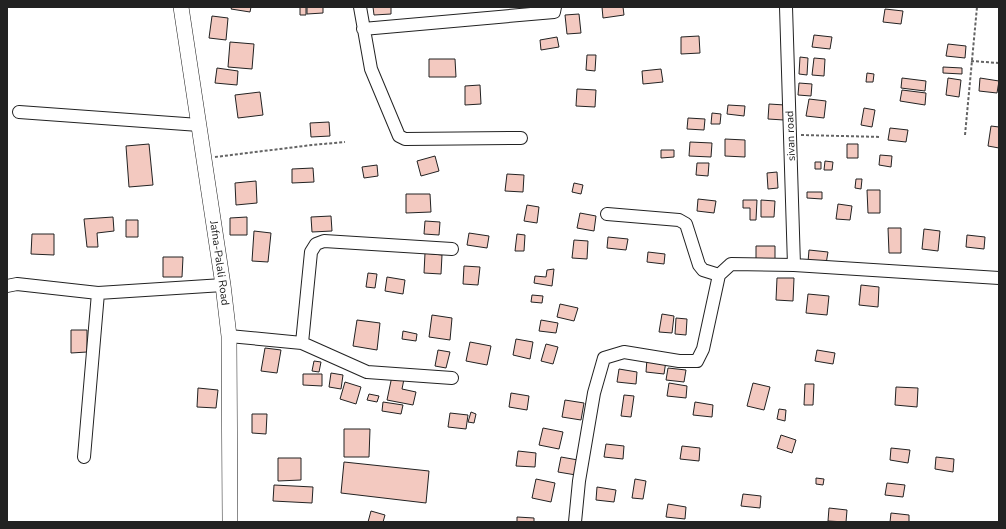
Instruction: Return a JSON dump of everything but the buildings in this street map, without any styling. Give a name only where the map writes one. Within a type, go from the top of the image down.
[{"type":"main road","name":"Jafna-Palali Road","points":[[181,7],[223,285],[229,336],[230,522]]},
{"type":"street","points":[[360,7],[371,69],[399,136],[405,139],[522,138]]},
{"type":"street","points":[[363,29],[554,12],[555,7]]},
{"type":"street","name":"sivan road","points":[[786,7],[794,265]]},
{"type":"street","points":[[19,112],[199,125]]},
{"type":"street","points":[[607,214],[680,220],[686,224],[699,265],[703,270],[718,275]]},
{"type":"street","points":[[302,343],[311,252],[316,244],[324,241],[452,249]]},
{"type":"street","points":[[574,522],[579,481],[594,393],[604,358],[624,352],[679,361],[697,361],[703,348],[718,275],[731,264],[794,265],[999,278]]},
{"type":"street","points":[[7,286],[17,284],[98,293],[223,285]]},
{"type":"street","points":[[84,457],[98,293]]},
{"type":"street","points":[[229,336],[302,343],[367,372],[452,378]]},
{"type":"path","points":[[964,135],[977,7]]},
{"type":"path","points":[[972,61],[999,63]]},
{"type":"path","points":[[790,135],[881,137]]},
{"type":"path","points":[[204,158],[345,142]]}]
